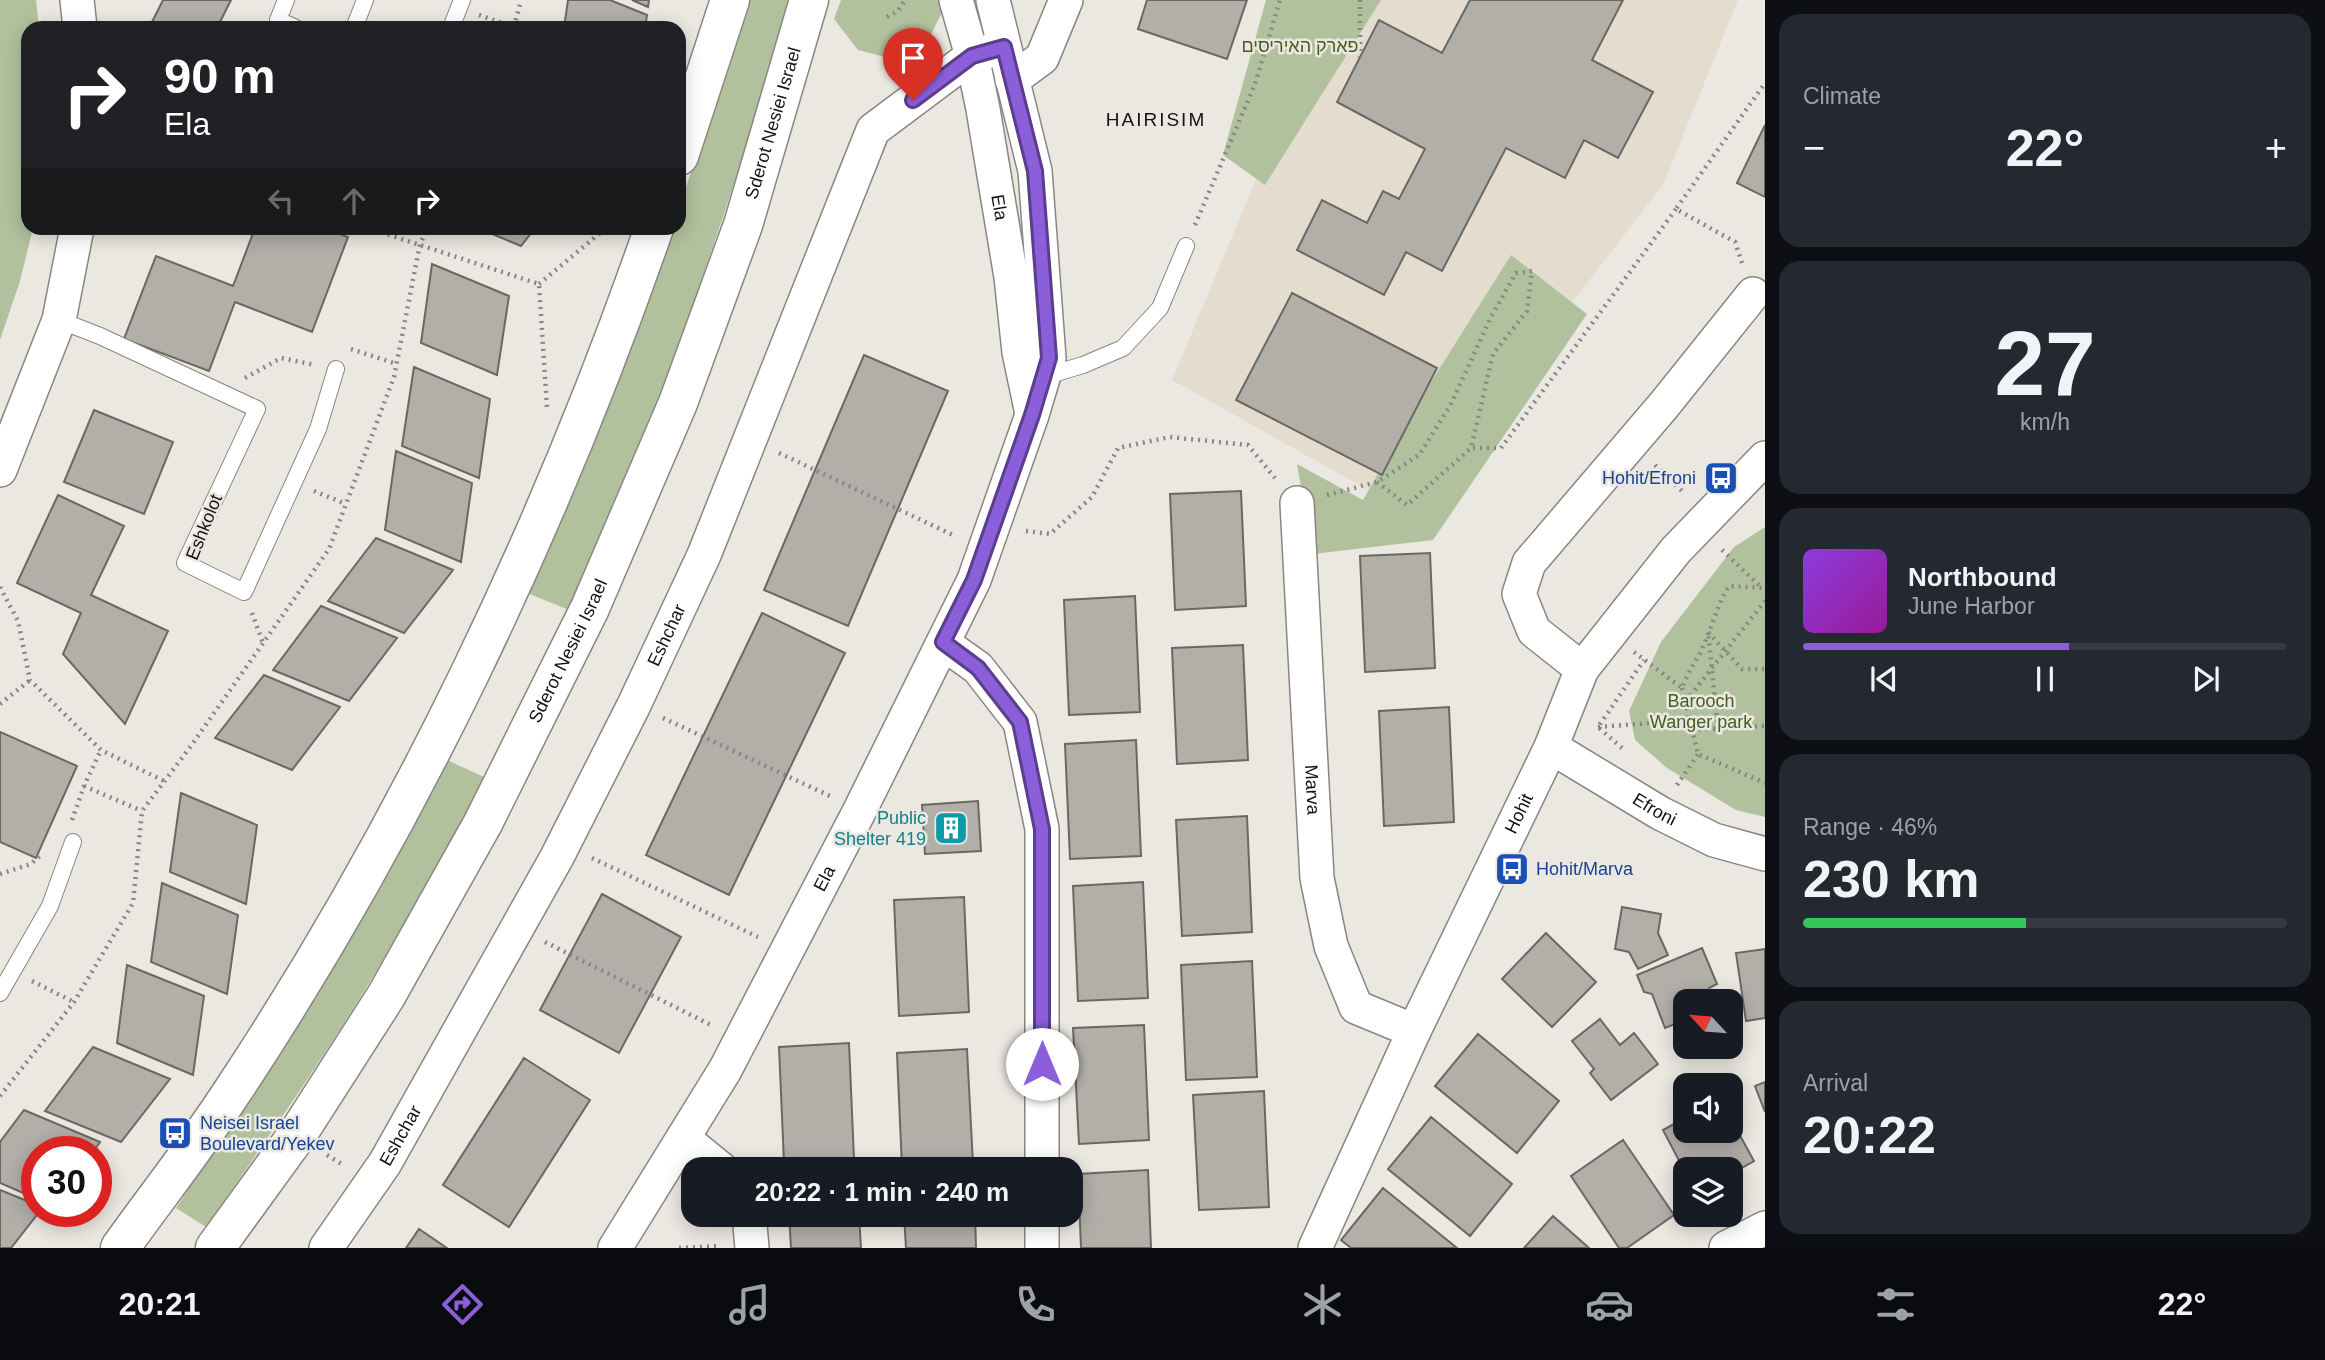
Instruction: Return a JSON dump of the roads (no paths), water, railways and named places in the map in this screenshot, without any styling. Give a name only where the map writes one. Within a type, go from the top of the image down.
[{"type":"main road","points":[[686,135],[730,0]]},
{"type":"main road","name":"Sderot Nesiei Israel","points":[[215,1248],[297,1135],[386,996],[483,823],[590,608],[678,403],[743,225],[809,0]]},
{"type":"main road","points":[[120,1248],[231,1094],[318,956],[412,788],[488,633],[552,491],[625,313],[652,235]]},
{"type":"street","points":[[77,0],[79,21]]},
{"type":"street","name":"Ela","points":[[956,0],[972,56],[986,122],[1032,415]]},
{"type":"street","name":"Ela","points":[[615,1248],[725,1070],[860,810],[974,580],[1032,415],[1049,358],[1035,171],[993,0]]},
{"type":"street","points":[[1012,79],[1042,58],[1066,0]]},
{"type":"street","name":"Eshchar","points":[[326,1248],[385,1163],[562,845],[634,705],[704,555],[873,130],[972,56],[1004,47]]},
{"type":"street","points":[[0,470],[59,320],[77,235]]},
{"type":"street","points":[[1582,669],[1534,631],[1519,594],[1529,563],[1753,294]]},
{"type":"street","name":"Hohit","points":[[1315,1248],[1414,1031],[1550,747],[1582,669],[1676,550],[1765,458]]},
{"type":"street","name":"Marva","points":[[1297,503],[1317,878],[1331,946],[1356,1007],[1414,1031]]},
{"type":"street","points":[[943,642],[978,668],[1020,722],[1042,829],[1042,1157]]},
{"type":"street","name":"Efroni","points":[[1550,747],[1660,813],[1714,840],[1765,854]]},
{"type":"street","points":[[683,1138],[706,1157]]},
{"type":"street","points":[[750,1227],[752,1248]]},
{"type":"street","points":[[1041,1248],[1042,1227]]},
{"type":"street","points":[[1726,1248],[1765,1228]]},
{"type":"lane","points":[[280,21],[278,20],[286,0]]},
{"type":"lane","points":[[357,21],[365,0]]},
{"type":"lane","points":[[454,21],[460,4]]},
{"type":"lane","points":[[1043,377],[1083,365],[1123,348],[1160,308],[1186,246]]},
{"type":"lane","name":"Eshkolot","points":[[59,320],[100,336],[257,409],[185,564],[244,592],[318,429],[336,369]]},
{"type":"lane","points":[[0,993],[50,906],[71,835]]},
{"type":"place","name":"Hohit/Efroni","points":[[1721,478]]},
{"type":"place","name":"Public Shelter 419","points":[[951,828]]},
{"type":"place","name":"Hohit/Marva","points":[[1512,869]]},
{"type":"place","name":"Neisei Israel Boulevard/Yekev","points":[[175,1133]]},
{"type":"district","name":"HAIRISIM","points":[[1156,119]]},
{"type":"park label","name":"פארק האיריסים","points":[[1300,46]]},
{"type":"park label","name":"Barooch Wanger park","points":[[1701,711]]}]
